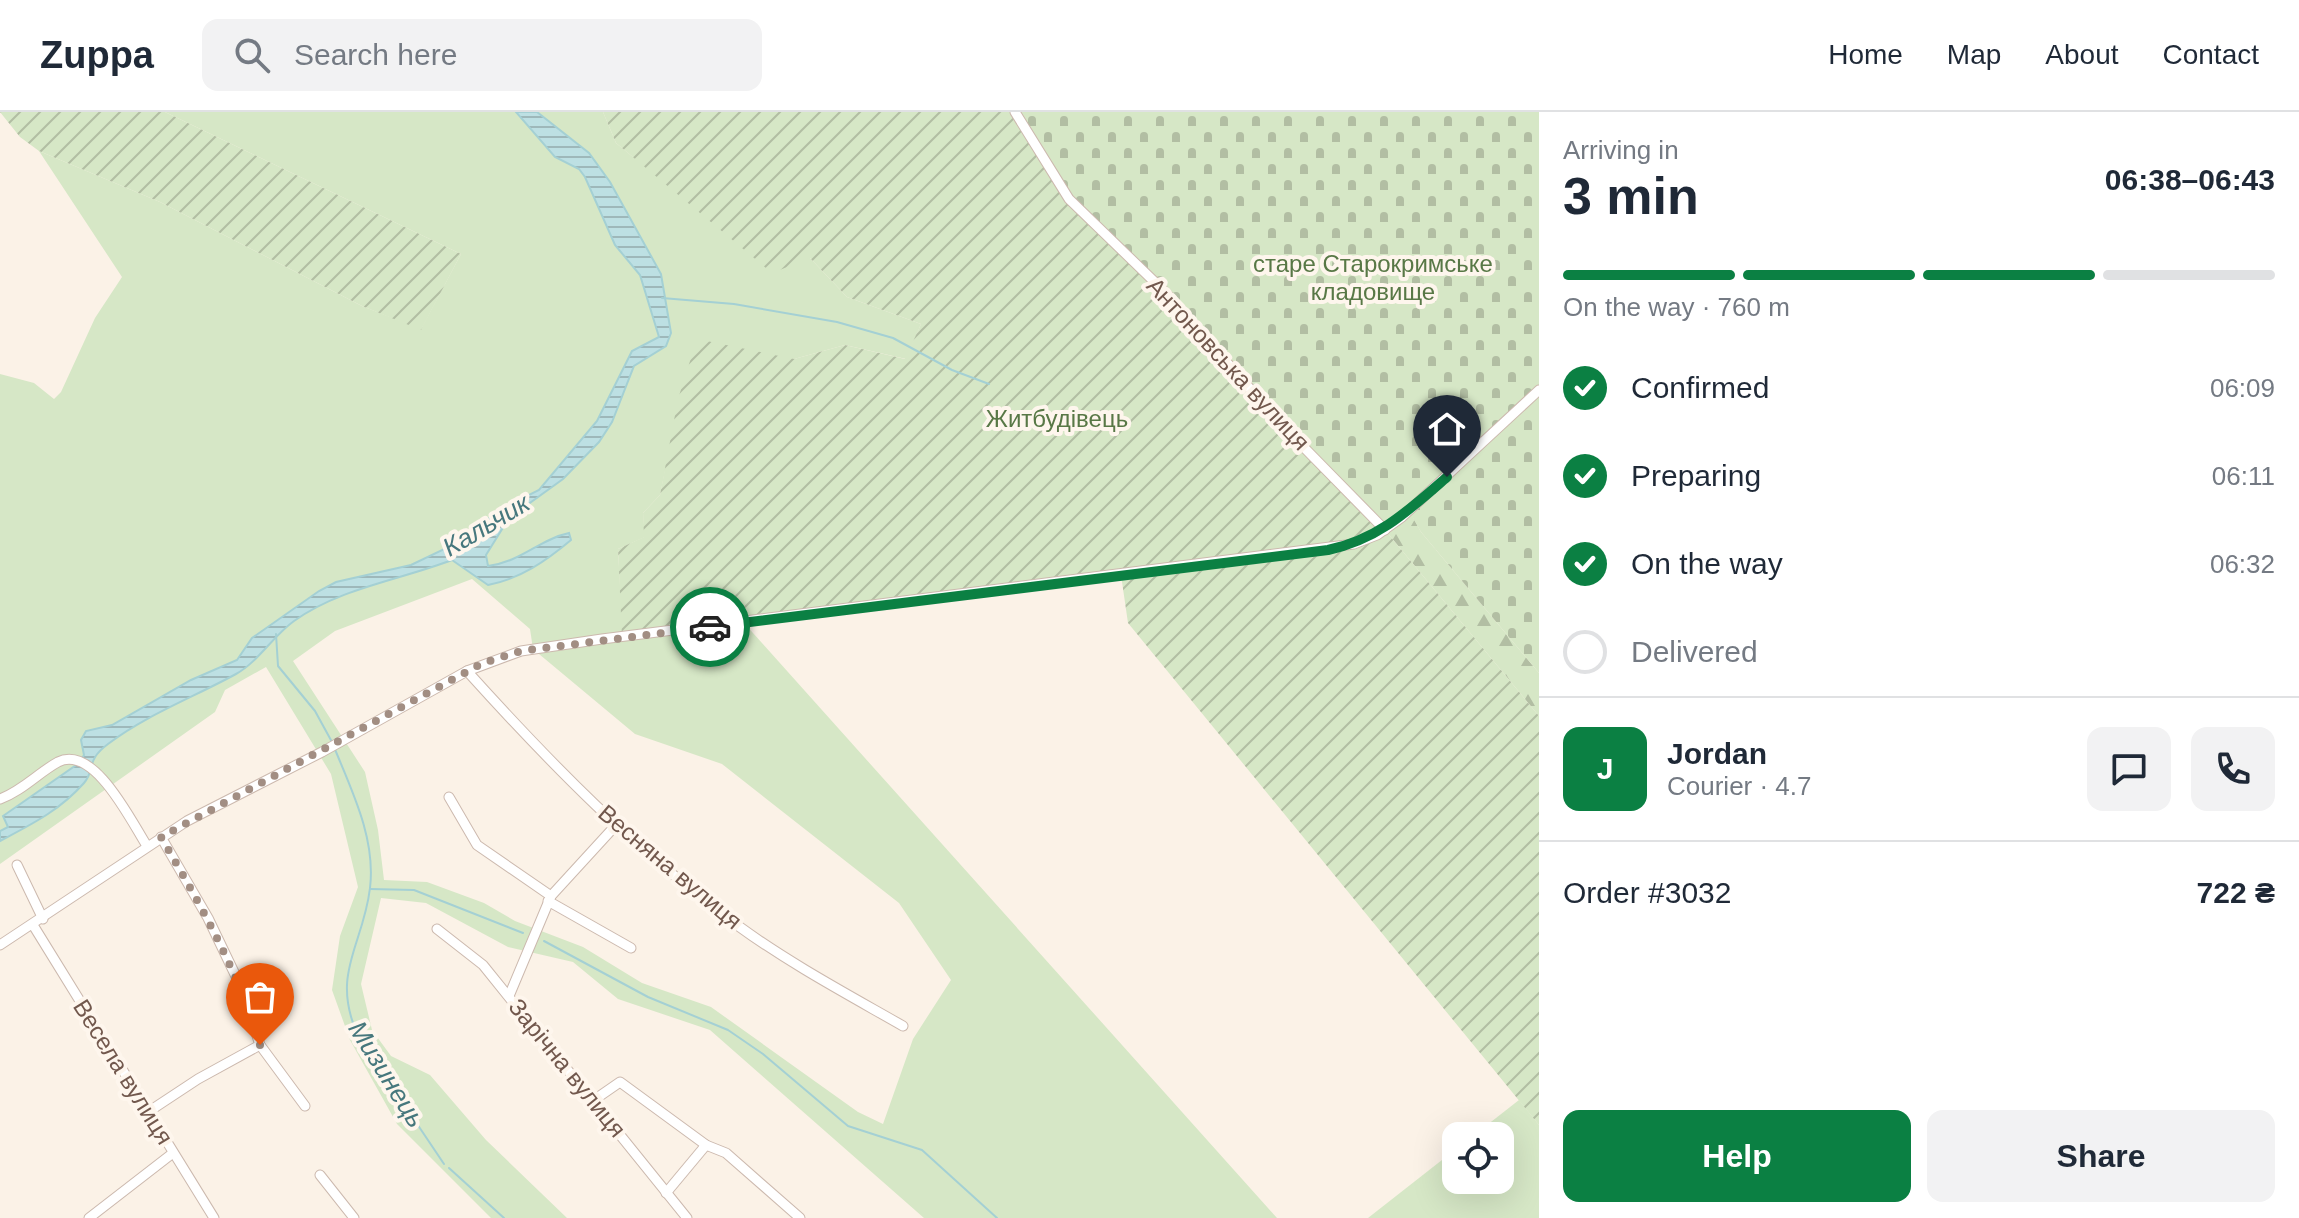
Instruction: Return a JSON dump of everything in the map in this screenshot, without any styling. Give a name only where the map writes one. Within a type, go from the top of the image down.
[{"type":"street","name":"Антоновська вулиця","points":[[1015,112],[1069,199],[1164,291],[1280,423],[1385,530]]},
{"type":"street","points":[[0,945],[161,837],[467,671],[533,649],[1328,550],[1354,544],[1385,530],[1464,463],[1539,390]]},
{"type":"street","name":"Весняна вулиця","points":[[467,671],[535,748],[616,825],[738,926],[805,970],[903,1026]]},
{"type":"street","points":[[0,799],[59,762],[77,759],[97,770],[147,846]]},
{"type":"street","points":[[449,797],[477,845],[550,898],[631,948]]},
{"type":"street","points":[[509,996],[550,898],[616,825]]},
{"type":"street","points":[[161,837],[225,954],[247,1002],[260,1045],[305,1106]]},
{"type":"street","points":[[17,865],[43,919]]},
{"type":"street","name":"Весела вулиця","points":[[33,925],[214,1218]]},
{"type":"street","name":"Зарічна вулиця","points":[[437,929],[483,965],[687,1218]]},
{"type":"street","points":[[148,1112],[198,1079],[260,1045]]},
{"type":"street","points":[[594,1100],[620,1082],[706,1145],[726,1153],[800,1218]]},
{"type":"street","points":[[666,1193],[706,1145]]},
{"type":"street","points":[[89,1218],[173,1153]]},
{"type":"street","points":[[320,1175],[354,1218]]},
{"type":"green space","points":[[0,112],[165,112],[461,254],[421,330],[362,306],[160,202],[39,151],[20,137]]},
{"type":"green space","points":[[165,112],[603,112],[616,143],[633,157],[810,258],[847,297],[921,324],[906,359],[845,345],[794,359],[665,471],[660,495],[643,513],[645,537],[618,549],[620,585],[744,623],[1277,1218],[924,1218],[710,1030],[618,999],[573,962],[508,947],[426,903],[381,898],[361,984],[372,1030],[391,1056],[430,1075],[486,1140],[567,1218],[491,1218],[397,1124],[350,1040],[332,990],[340,936],[358,887],[331,774],[266,667],[225,690],[215,712],[0,864],[0,374],[34,383],[54,399],[61,392],[95,318],[122,277],[39,151],[160,202],[362,306],[421,329],[461,254]],"holes":[[[472,579],[530,629],[533,649],[635,734],[722,764],[899,903],[951,980],[913,1039],[883,1124],[858,1112],[711,1007],[642,983],[583,947],[515,921],[484,903],[427,882],[384,880],[378,830],[365,772],[293,661],[335,631]]]},
{"type":"green space","name":"Житбудівець","points":[[603,112],[1015,112],[1069,199],[1164,291],[1385,530],[1539,716],[1539,1125],[1128,623],[1121,575],[622,637],[618,549],[644,537],[643,513],[660,495],[678,399],[697,339],[794,359],[845,345],[905,359],[921,324],[847,297],[810,258],[772,273],[616,143]]},
{"type":"green space","name":"старе Старокримське кладовище","points":[[1015,112],[1539,112],[1539,673],[1421,532],[1409,511],[1385,530],[1069,199]]},
{"type":"green space","points":[[1409,510],[1421,532],[1539,673],[1539,716],[1385,530]]},
{"type":"green space","points":[[1519,1100],[1539,1125],[1539,1218],[1368,1218],[1442,1160],[1442,1194],[1514,1194],[1514,1122],[1491,1122]]},
{"type":"water","name":"Кальчик","points":[[516,112],[537,112],[589,153],[610,182],[661,274],[671,333],[666,346],[634,366],[612,422],[599,442],[563,479],[509,518],[486,555],[488,566],[510,560],[559,536],[569,533],[571,540],[532,568],[500,582],[488,585],[452,560],[350,592],[312,610],[286,627],[244,669],[154,715],[108,744],[96,755],[88,778],[75,793],[45,816],[0,841],[0,831],[8,827],[3,816],[79,763],[84,755],[81,740],[86,731],[112,725],[191,680],[237,660],[252,638],[319,591],[336,582],[411,565],[455,544],[501,509],[539,490],[597,421],[632,351],[659,337],[640,275],[615,245],[585,177],[579,169],[555,157]]},
{"type":"waterway","points":[[662,298],[734,304],[837,322],[893,338],[952,370],[989,384]]},
{"type":"waterway","name":"Мизинець","points":[[276,634],[278,666],[315,711],[332,742]]},
{"type":"waterway","name":"Мизинець","points":[[334,747],[361,816],[371,870],[366,909],[348,977],[350,1014],[358,1036],[444,1164]]},
{"type":"waterway","points":[[370,889],[414,890],[523,933]]},
{"type":"waterway","points":[[544,941],[648,997],[728,1030],[763,1054],[848,1126],[922,1150],[997,1218]]},
{"type":"waterway","name":"Мизинець","points":[[449,1168],[504,1218]]},
{"type":"way so far","points":[[260,1045],[247,1002],[208,918],[161,837],[483,663],[521,651],[710,627]]},
{"type":"route","points":[[710,627],[1328,550],[1354,544],[1385,530],[1447,477]]}]
